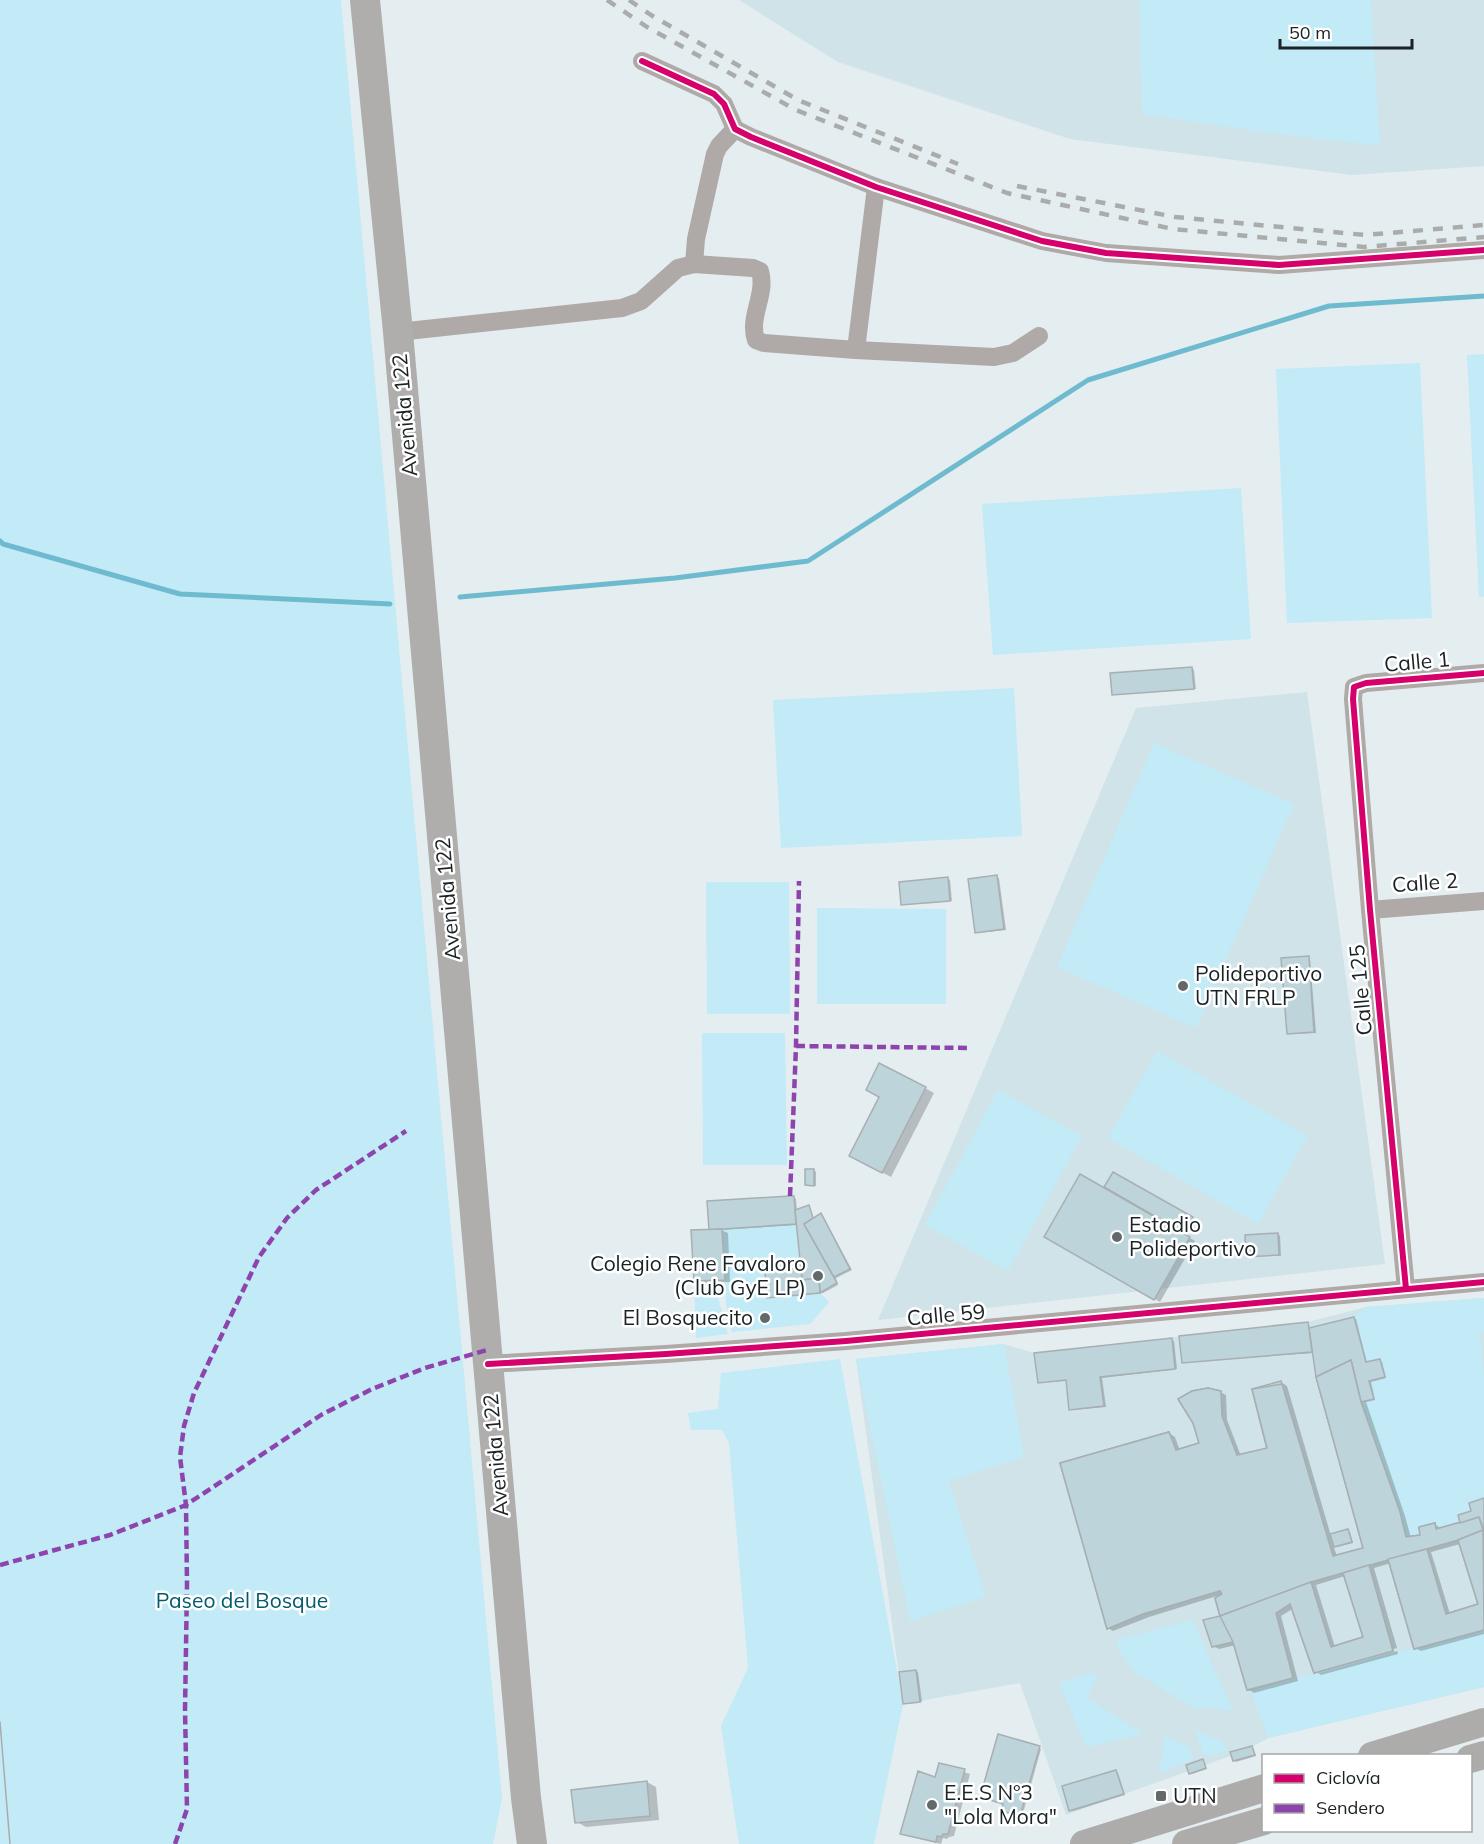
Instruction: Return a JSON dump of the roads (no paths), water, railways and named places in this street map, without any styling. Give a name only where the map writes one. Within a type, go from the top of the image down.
[{"type":"highway","name":"Avenida 122","points":[[365,0],[398,332],[531,1844]]},
{"type":"highway","name":"Avenida 122","points":[[510,1844],[526,1798]]},
{"type":"main road","points":[[1375,1754],[1484,1722]]},
{"type":"main road","points":[[1084,1844],[1262,1788]]},
{"type":"main road","points":[[1186,1844],[1257,1830]]},
{"type":"street","points":[[642,61],[714,94],[724,104],[735,129],[751,137],[876,187],[1042,241],[1106,253],[1279,265],[1484,250]]},
{"type":"street","points":[[694,264],[696,239],[715,154],[719,146],[735,129]]},
{"type":"street","points":[[856,350],[876,187]]},
{"type":"street","points":[[398,332],[622,308],[640,300],[678,268],[694,264],[753,268],[760,271],[763,281],[752,330],[756,340],[764,343],[994,357],[1013,352],[1040,336]]},
{"type":"street","name":"Calle 1","points":[[1354,687],[1366,683],[1484,673]]},
{"type":"street","name":"Calle 125","points":[[1354,687],[1353,699],[1370,910],[1406,1289]]},
{"type":"street","name":"Calle 2","points":[[1370,910],[1484,901]]},
{"type":"street","name":"Calle 59","points":[[488,1364],[846,1341],[1484,1282]]},
{"type":"waterway","points":[[460,597],[675,578],[808,561],[1088,380],[1329,306],[1484,296]]},
{"type":"waterway","points":[[0,541],[3,544],[180,594],[390,604]]},
{"type":"tram line","points":[[0,1722],[10,1844]]},
{"type":"railway","points":[[607,0],[647,27],[796,110],[1007,193],[1173,229],[1364,247],[1484,237]]},
{"type":"railway","points":[[629,0],[798,100],[958,164]]},
{"type":"railway","points":[[1017,186],[1175,217],[1365,235],[1484,225]]},
{"type":"place","name":"Polideportivo UTN FRLP","points":[[1183,986]]},
{"type":"place","name":"Estadio Polideportivo","points":[[1117,1237]]},
{"type":"place","name":"Colegio Rene Favaloro (Club GyE LP)","points":[[818,1276]]},
{"type":"place","name":"El Bosquecito","points":[[765,1318]]},
{"type":"place","name":"UTN","points":[[1161,1796]]},
{"type":"place","name":"E.E.S Nº3 \"Lola Mora\"","points":[[932,1805]]},
{"type":"park label","name":"Paseo del Bosque","points":[[242,1601]]}]
